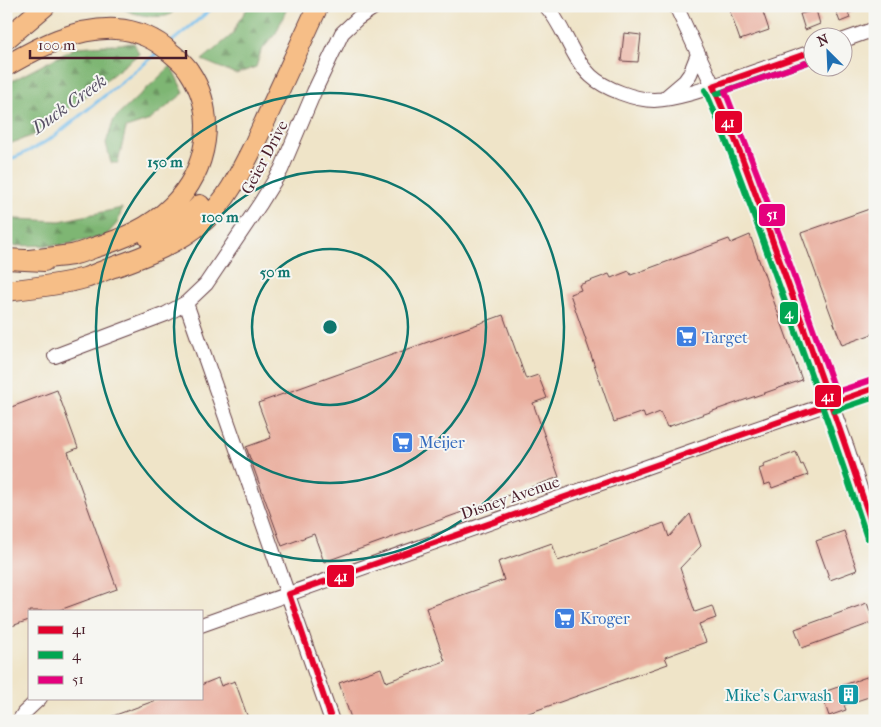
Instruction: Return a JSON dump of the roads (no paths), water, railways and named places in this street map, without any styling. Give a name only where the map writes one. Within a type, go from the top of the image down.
[{"type":"highway","points":[[6,39],[45,6]]},
{"type":"highway","points":[[6,258],[62,261],[85,259],[124,250],[164,232],[196,210],[210,194],[236,155],[302,6]]},
{"type":"highway","points":[[6,291],[38,288],[85,278],[141,258],[167,246],[204,220],[229,191],[253,147],[318,6]]},
{"type":"highway","points":[[6,66],[64,38],[91,31],[117,29],[145,36],[154,40],[188,70],[198,87],[204,105],[207,125],[205,146],[198,168],[190,184],[173,205],[152,222],[133,234],[115,242],[74,254],[30,260]]},
{"type":"highway","points":[[6,272],[49,273],[110,268]]},
{"type":"street","name":"Geier Drive","points":[[55,356],[166,314],[186,303],[206,284],[281,170],[342,34],[358,18],[376,6]]},
{"type":"street","points":[[546,6],[556,18],[574,55],[593,77],[616,91],[642,99],[674,97],[713,86],[804,54]]},
{"type":"street","points":[[676,6],[720,101],[750,179],[847,448],[875,534]]},
{"type":"street","points":[[854,36],[875,29]]},
{"type":"street","points":[[664,99],[685,81],[698,54]]},
{"type":"street","points":[[186,303],[332,721]]},
{"type":"street","name":"Disney Avenue","points":[[202,625],[875,388]]},
{"type":"street","points":[[19,721],[38,700]]},
{"type":"waterway","name":"Duck Creek","points":[[170,43],[215,6]]},
{"type":"waterway","name":"Duck Creek","points":[[6,161],[32,150],[56,135],[160,51]]},
{"type":"place","name":"Target","points":[[686,337]]},
{"type":"place","name":"Meijer","points":[[403,442]]},
{"type":"place","name":"Kroger","points":[[564,618]]},
{"type":"place","name":"Mike's Carwash","points":[[848,695]]}]
